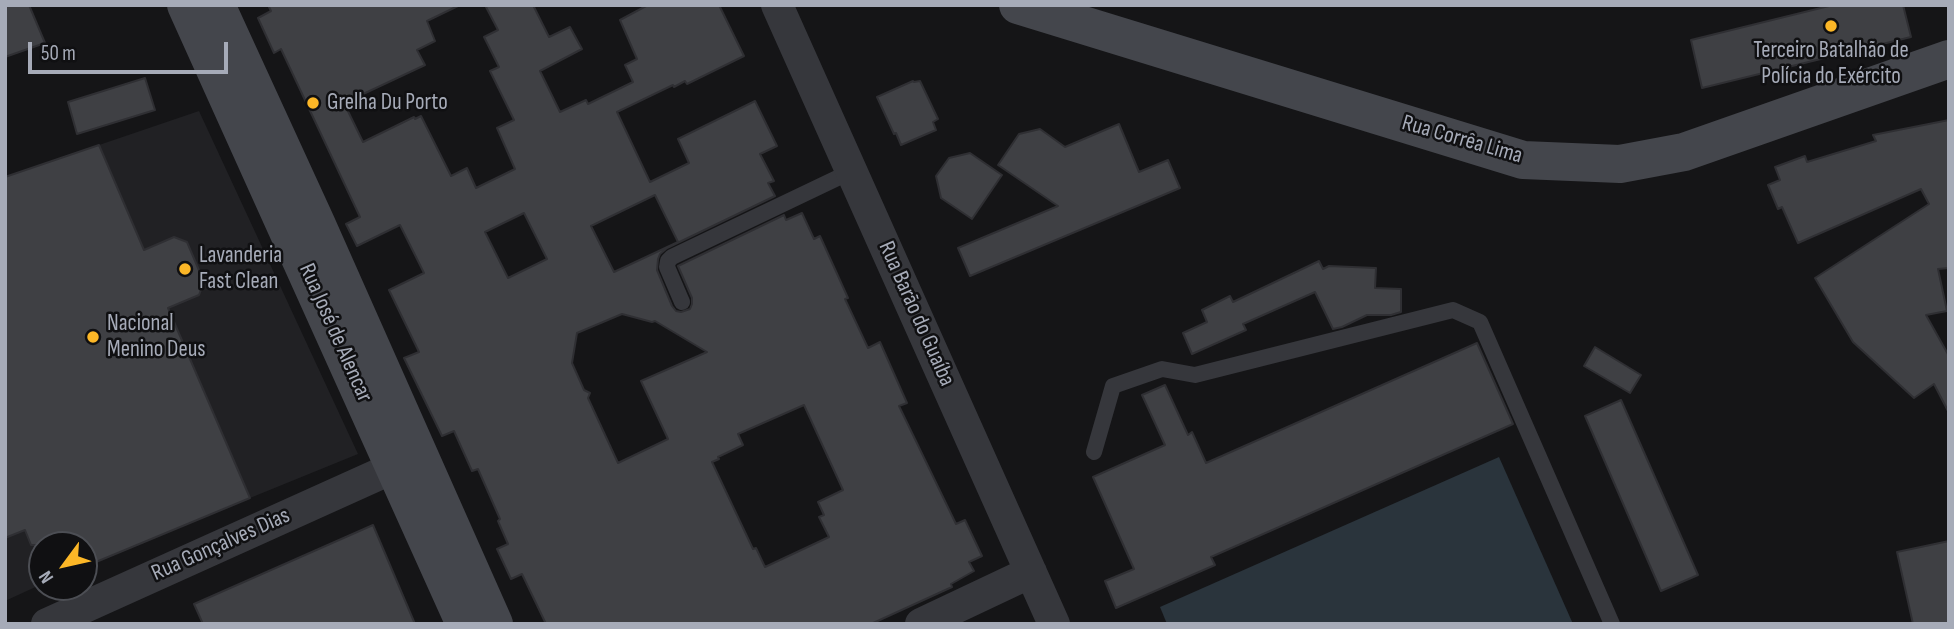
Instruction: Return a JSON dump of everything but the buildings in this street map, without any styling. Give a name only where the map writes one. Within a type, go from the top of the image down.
[{"type":"main road","name":"Rua José de Alencar","points":[[186,5],[465,624]]},
{"type":"main road","name":"Rua José de Alencar","points":[[216,5],[494,624]]},
{"type":"main road","name":"Rua Corrêa Lima","points":[[1018,5],[1523,160],[1620,164],[1684,152],[1949,59]]},
{"type":"main road","points":[[235,113],[299,185]]},
{"type":"main road","points":[[398,407],[395,467],[445,513]]},
{"type":"street","name":"Rua Barão do Guaíba","points":[[777,5],[1054,624]]},
{"type":"street","name":"Rua Gonçalves Dias","points":[[47,624],[395,467]]},
{"type":"street","points":[[921,624],[1031,572]]},
{"type":"lane","points":[[682,302],[667,267],[668,261],[673,257],[852,171]]},
{"type":"lane","points":[[1094,452],[1113,386],[1163,369],[1195,375],[1453,310],[1480,322],[1612,624]]},
{"type":"shaded area","points":[[199,111],[358,454],[250,498],[98,541],[98,531],[28,531],[28,590],[5,601],[5,177]]},
{"type":"shaded area","points":[[1499,457],[1573,624],[1167,624],[1160,607]]},
{"type":"place","name":"Terceiro Batalhão de Polícia do Exército","points":[[1831,26]]},
{"type":"place","name":"Grelha Du Porto","points":[[313,103]]},
{"type":"place","name":"Lavanderia Fast Clean","points":[[185,269]]},
{"type":"place","name":"Nacional Menino Deus","points":[[93,337]]}]
